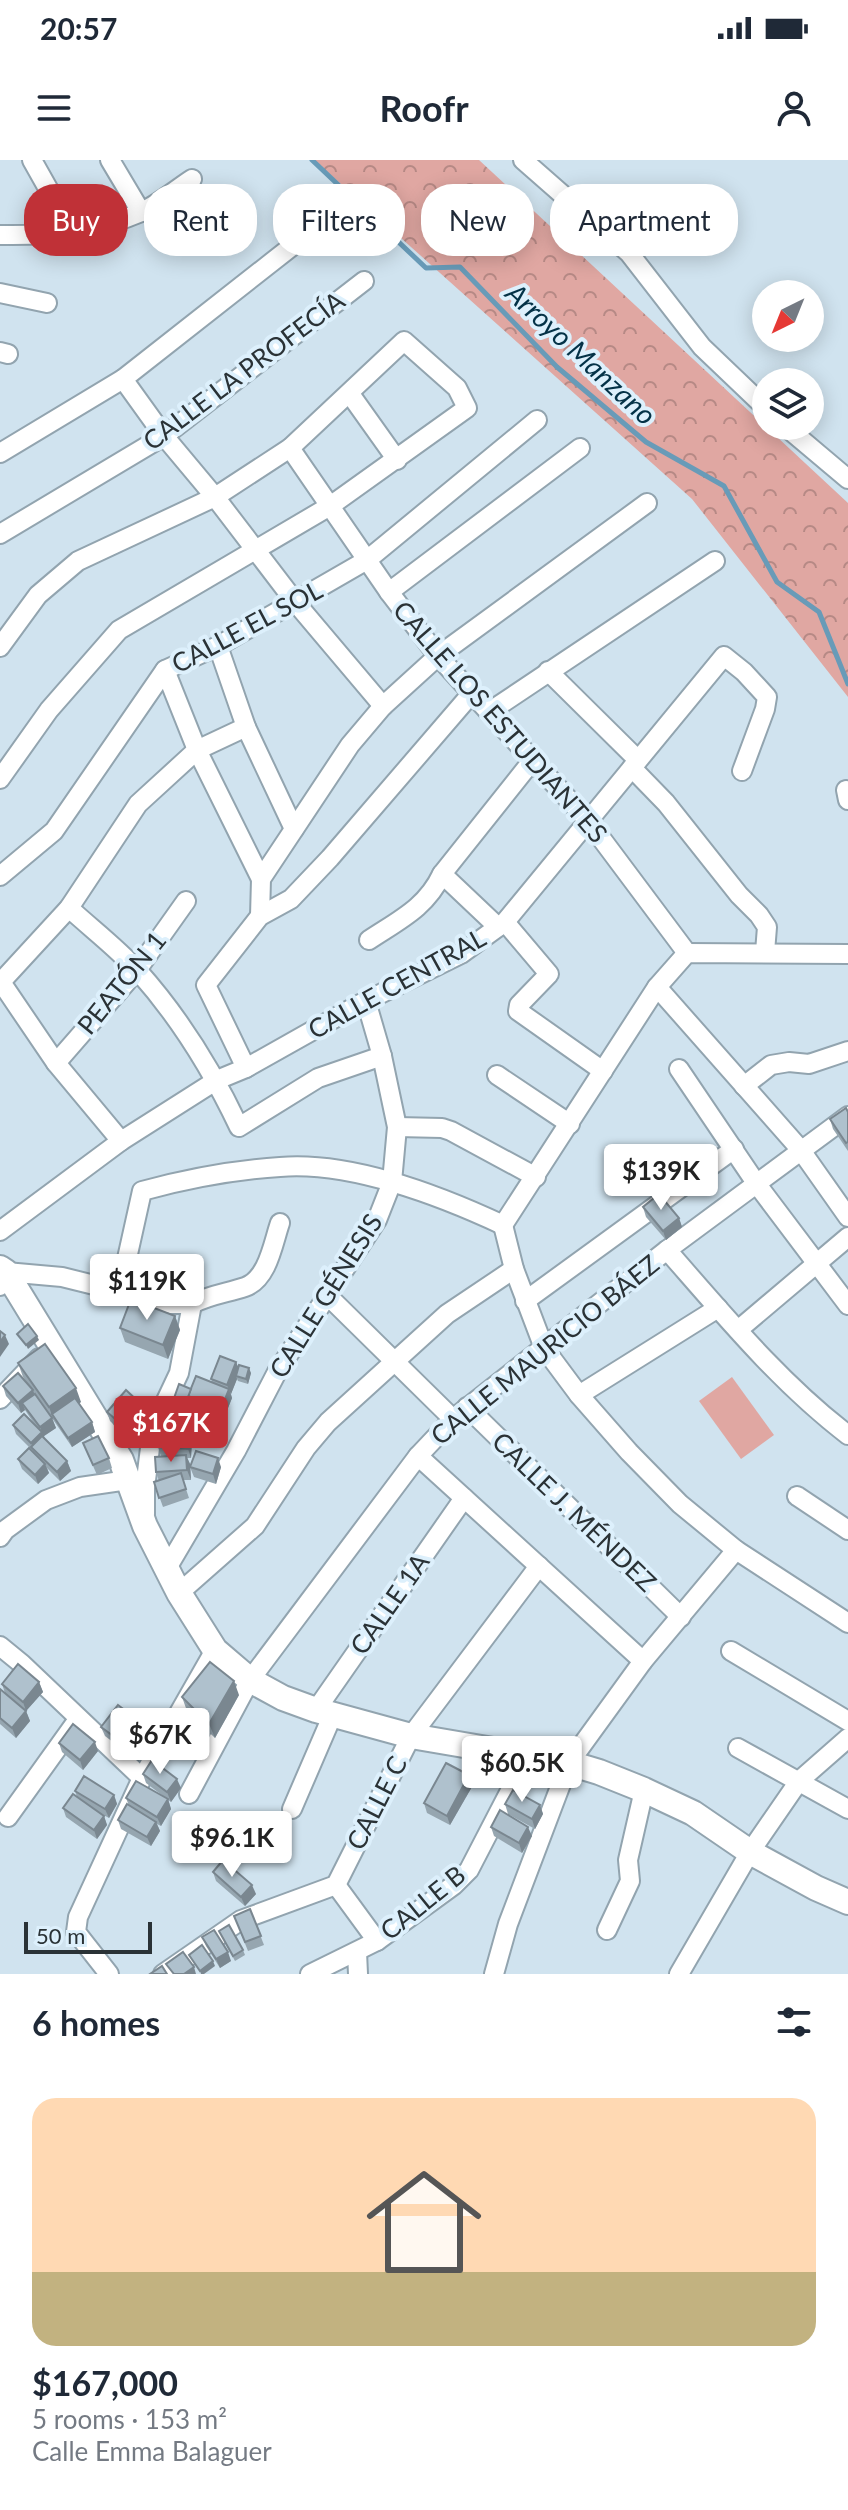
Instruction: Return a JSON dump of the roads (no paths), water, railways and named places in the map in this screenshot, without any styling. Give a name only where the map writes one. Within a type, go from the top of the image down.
[{"type":"street","points":[[32,160],[45,184]]},
{"type":"street","points":[[110,160],[141,212]]},
{"type":"street","points":[[523,160],[629,253],[702,347],[752,395]]},
{"type":"street","points":[[128,216],[141,212],[192,179]]},
{"type":"street","points":[[0,235],[24,234]]},
{"type":"street","points":[[0,453],[123,379],[280,256]]},
{"type":"street","name":"CALLE LA PROFECÍA","points":[[0,534],[164,436],[364,281]]},
{"type":"street","points":[[0,293],[47,303]]},
{"type":"street","points":[[0,647],[38,595],[78,561],[215,497],[290,448],[404,341],[457,388],[467,408],[397,460],[330,506],[119,630],[49,710],[0,779]]},
{"type":"street","points":[[123,379],[296,603],[383,706]]},
{"type":"street","points":[[350,394],[397,460]]},
{"type":"street","name":"CALLE EL SOL","points":[[0,876],[54,831],[165,670],[218,646],[367,560],[537,420]]},
{"type":"street","points":[[802,440],[848,479]]},
{"type":"street","name":"CALLE LOS ESTUDIANTES","points":[[290,448],[389,592],[438,656],[589,822],[687,953]]},
{"type":"street","points":[[389,592],[580,448]]},
{"type":"street","points":[[261,879],[350,745],[383,706],[438,656],[647,503]]},
{"type":"street","points":[[489,712],[715,561]]},
{"type":"street","points":[[218,646],[246,727],[294,829]]},
{"type":"street","name":"CALLE CENTRAL","points":[[0,1231],[121,1141],[217,1080],[246,1068],[366,1001],[461,954],[502,924],[724,656],[767,697],[742,771]]},
{"type":"street","points":[[165,670],[197,750],[261,879],[260,916]]},
{"type":"street","points":[[548,671],[635,764],[739,895],[759,915],[767,927],[765,952]]},
{"type":"street","points":[[246,1068],[206,985],[260,916],[291,899],[330,858],[472,693]]},
{"type":"street","points":[[121,1141],[56,1063],[1,983],[69,908],[138,804],[197,750],[246,727]]},
{"type":"street","points":[[369,940],[423,904],[442,874],[532,761]]},
{"type":"street","points":[[442,874],[502,924],[549,974],[519,1005],[518,1011],[603,1071]]},
{"type":"street","name":"PEATÓN 1","points":[[56,1063],[137,970],[186,901]]},
{"type":"street","points":[[69,908],[137,970],[188,1033],[217,1080],[239,1127],[318,1078],[382,1056]]},
{"type":"street","points":[[848,954],[687,953],[657,987],[503,1225],[514,1269],[544,1348],[579,1395],[680,1504],[736,1550],[848,1623]]},
{"type":"street","points":[[657,987],[800,1149],[848,1217]]},
{"type":"street","name":"CALLE GÉNESIS","points":[[166,1570],[236,1451],[277,1372],[377,1220],[392,1182],[397,1127],[366,1001]]},
{"type":"street","points":[[744,1086],[771,1065],[789,1062],[809,1064],[848,1051]]},
{"type":"street","points":[[679,1069],[756,1183],[848,1305]]},
{"type":"street","points":[[497,1075],[570,1124]]},
{"type":"street","name":"CALLE MAURICIO BÁEZ","points":[[189,1794],[250,1680],[418,1456],[460,1413],[667,1250],[848,1116]]},
{"type":"street","points":[[397,1127],[451,1131],[536,1177]]},
{"type":"street","points":[[525,1301],[734,1149]]},
{"type":"street","points":[[120,1290],[142,1191],[175,1182],[281,1167],[329,1170],[392,1182],[461,1205],[503,1225]]},
{"type":"street","points":[[2,1275],[62,1277],[171,1304],[192,1304],[255,1282],[265,1267],[280,1223]]},
{"type":"street","points":[[738,1330],[848,1237]]},
{"type":"street","points":[[667,1250],[814,1409],[848,1435]]},
{"type":"street","points":[[179,1593],[255,1526],[306,1448],[328,1422],[447,1314],[514,1269]]},
{"type":"street","points":[[2,1275],[52,1345],[121,1460],[145,1526],[179,1593],[215,1650],[250,1680],[283,1698],[324,1712],[411,1736],[569,1763],[644,1790],[693,1813],[750,1852],[848,1902]]},
{"type":"street","name":"CALLE J. MÉNDEZ","points":[[326,1294],[395,1361],[460,1413],[681,1617]]},
{"type":"street","points":[[145,1526],[145,1488],[151,1440],[155,1424],[179,1373],[192,1304]]},
{"type":"street","points":[[579,1395],[718,1308]]},
{"type":"street","points":[[0,1399],[52,1345]]},
{"type":"street","points":[[418,1456],[643,1661]]},
{"type":"street","points":[[2,1531],[46,1500],[80,1487],[128,1480]]},
{"type":"street","points":[[797,1496],[848,1530]]},
{"type":"street","name":"CALLE 1A","points":[[292,1809],[324,1712],[464,1498]]},
{"type":"street","points":[[494,1974],[508,1924],[569,1763],[643,1661],[736,1550]]},
{"type":"street","name":"CALLE C","points":[[336,1885],[411,1736],[539,1566]]},
{"type":"street","points":[[0,1646],[142,1778]]},
{"type":"street","points":[[109,1974],[76,1932],[78,1917],[142,1778],[215,1650]]},
{"type":"street","points":[[731,1651],[848,1721]]},
{"type":"street","points":[[7,1684],[22,1664]]},
{"type":"street","points":[[8,1817],[78,1720]]},
{"type":"street","points":[[679,1974],[750,1852],[799,1781],[848,1738]]},
{"type":"street","points":[[738,1748],[848,1809]]},
{"type":"street","name":"CALLE B","points":[[310,1974],[377,1941],[454,1885],[469,1870],[527,1758]]},
{"type":"street","points":[[607,1930],[630,1881],[628,1860],[644,1790]]},
{"type":"street","points":[[163,1974],[241,1920],[336,1885],[377,1941]]},
{"type":"street","points":[[357,1952],[358,1974]]},
{"type":"waterway","name":"Arroyo Manzano","points":[[312,160],[426,268],[460,267],[557,367],[646,442],[724,486],[777,582],[819,612],[848,684]]}]
